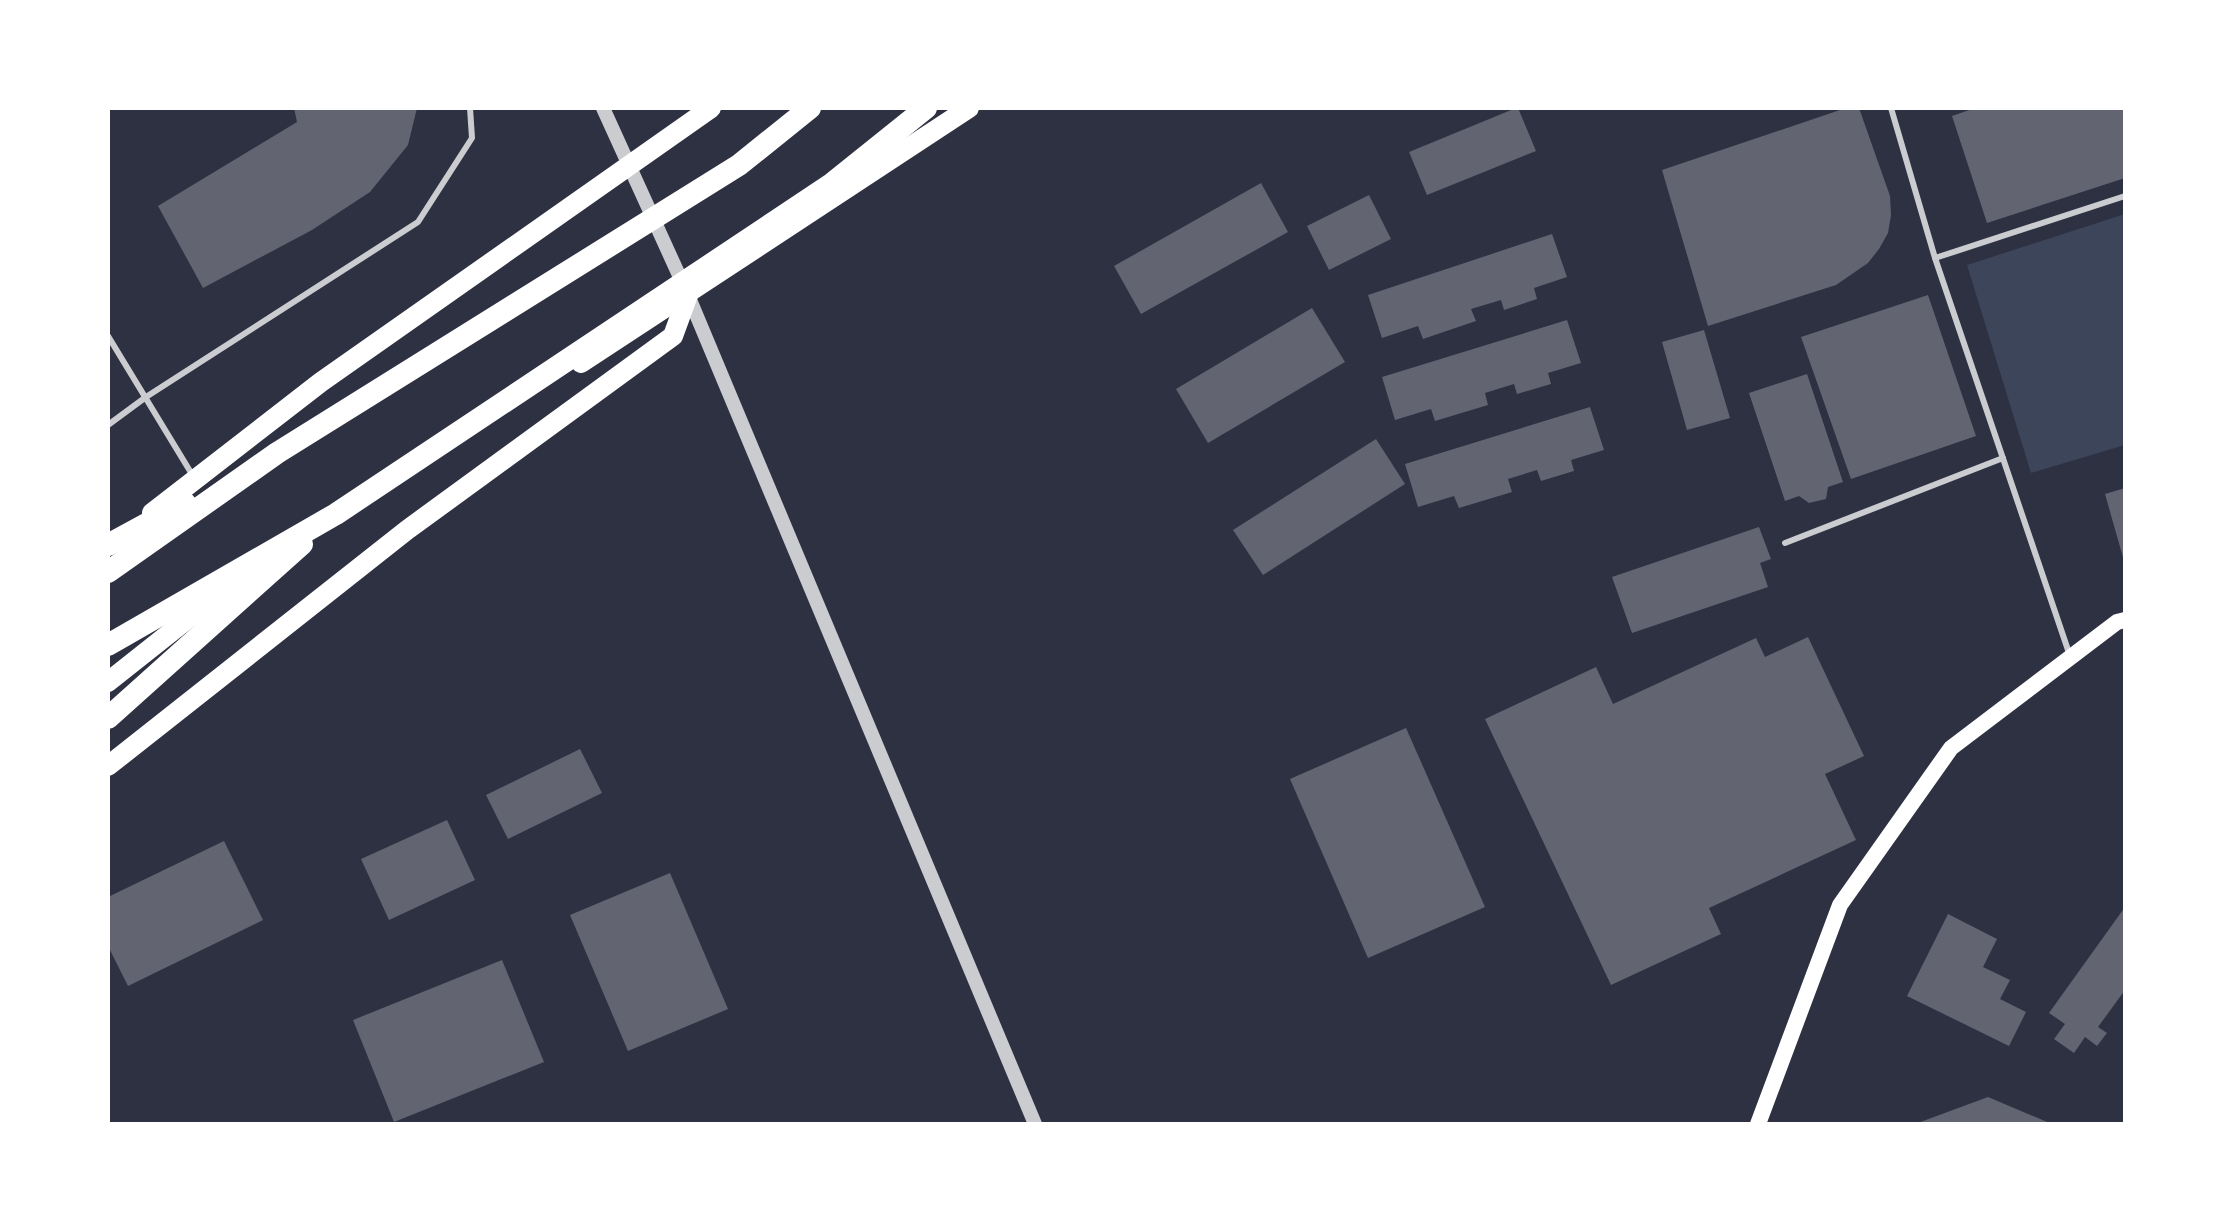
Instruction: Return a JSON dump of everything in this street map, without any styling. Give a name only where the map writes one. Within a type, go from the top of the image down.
[{"type":"highway","points":[[108,546],[277,453],[739,165],[810,108]]},
{"type":"highway","points":[[108,645],[336,514],[830,185],[926,108]]},
{"type":"highway","points":[[108,572],[277,453]]},
{"type":"highway","points":[[108,718],[336,514]]},
{"type":"main road","points":[[108,546],[321,382],[711,108]]},
{"type":"main road","points":[[108,682],[209,602],[688,295],[969,108]]},
{"type":"main road","points":[[108,766],[407,530],[673,336],[688,295]]},
{"type":"main road","points":[[1758,1124],[1840,905],[1951,748],[2117,622],[2125,620]]},
{"type":"street","points":[[603,108],[688,295],[1035,1124]]},
{"type":"lane","points":[[108,425],[146,397],[418,222],[472,138],[470,108]]},
{"type":"lane","points":[[1891,108],[1935,258],[2071,657]]},
{"type":"lane","points":[[1935,258],[2125,196]]},
{"type":"lane","points":[[108,336],[195,479]]},
{"type":"lane","points":[[1785,543],[2003,458]]},
{"type":"shaded area","points":[[2125,214],[2125,445],[2031,473],[1967,265]]},
{"type":"building","points":[[294,108],[417,108],[408,145],[370,192],[312,230],[203,288],[158,206],[297,122]]},
{"type":"building","points":[[1516,108],[1536,151],[1427,195],[1409,152]]},
{"type":"building","points":[[1846,108],[1859,108],[1890,196],[1888,233],[1879,249],[1868,263],[1836,285],[1708,326],[1662,170]]},
{"type":"building","points":[[1975,108],[2125,108],[2125,178],[1987,223],[1952,116]]},
{"type":"building","points":[[1261,183],[1288,232],[1141,314],[1114,266]]},
{"type":"building","points":[[1369,195],[1391,239],[1329,270],[1307,226]]},
{"type":"building","points":[[1552,234],[1567,277],[1534,288],[1537,299],[1504,310],[1501,300],[1471,309],[1476,321],[1423,339],[1418,326],[1382,338],[1368,295]]},
{"type":"building","points":[[1928,295],[1976,436],[1851,479],[1801,337]]},
{"type":"building","points":[[1312,308],[1345,362],[1208,443],[1176,389]]},
{"type":"building","points":[[1567,320],[1581,363],[1548,373],[1551,384],[1517,394],[1514,384],[1485,393],[1488,405],[1435,421],[1431,409],[1395,420],[1382,377]]},
{"type":"building","points":[[1704,330],[1730,418],[1687,430],[1662,342]]},
{"type":"building","points":[[1807,374],[1843,482],[1828,487],[1826,499],[1809,503],[1799,496],[1785,501],[1749,393]]},
{"type":"building","points":[[1590,407],[1604,450],[1571,460],[1574,471],[1541,481],[1537,470],[1508,479],[1512,492],[1459,508],[1454,496],[1418,507],[1405,464]]},
{"type":"building","points":[[1376,439],[1405,484],[1263,575],[1233,530]]},
{"type":"building","points":[[2125,488],[2125,561],[2124,561],[2105,494]]},
{"type":"building","points":[[1759,527],[1771,559],[1760,563],[1768,587],[1632,633],[1612,577]]},
{"type":"building","points":[[1808,637],[1864,756],[1825,774],[1856,840],[1709,908],[1721,934],[1611,985],[1485,719],[1596,667],[1613,704],[1756,638],[1765,657]]},
{"type":"building","points":[[1406,728],[1485,907],[1368,958],[1290,779]]},
{"type":"building","points":[[580,749],[602,793],[508,839],[486,795]]},
{"type":"building","points":[[447,820],[475,880],[389,920],[361,859]]},
{"type":"building","points":[[224,841],[263,920],[128,986],[108,946],[108,897]]},
{"type":"building","points":[[670,873],[728,1009],[628,1051],[570,915]]},
{"type":"building","points":[[2125,907],[2125,990],[2098,1027],[2107,1033],[2097,1046],[2085,1037],[2074,1053],[2054,1039],[2065,1024],[2049,1013]]},
{"type":"building","points":[[1948,914],[1997,939],[1983,967],[2010,980],[2000,999],[2026,1012],[2009,1046],[1907,996]]},
{"type":"building","points":[[502,960],[544,1062],[394,1122],[353,1020]]},
{"type":"building","points":[[1988,1097],[2052,1124],[1915,1124]]}]
